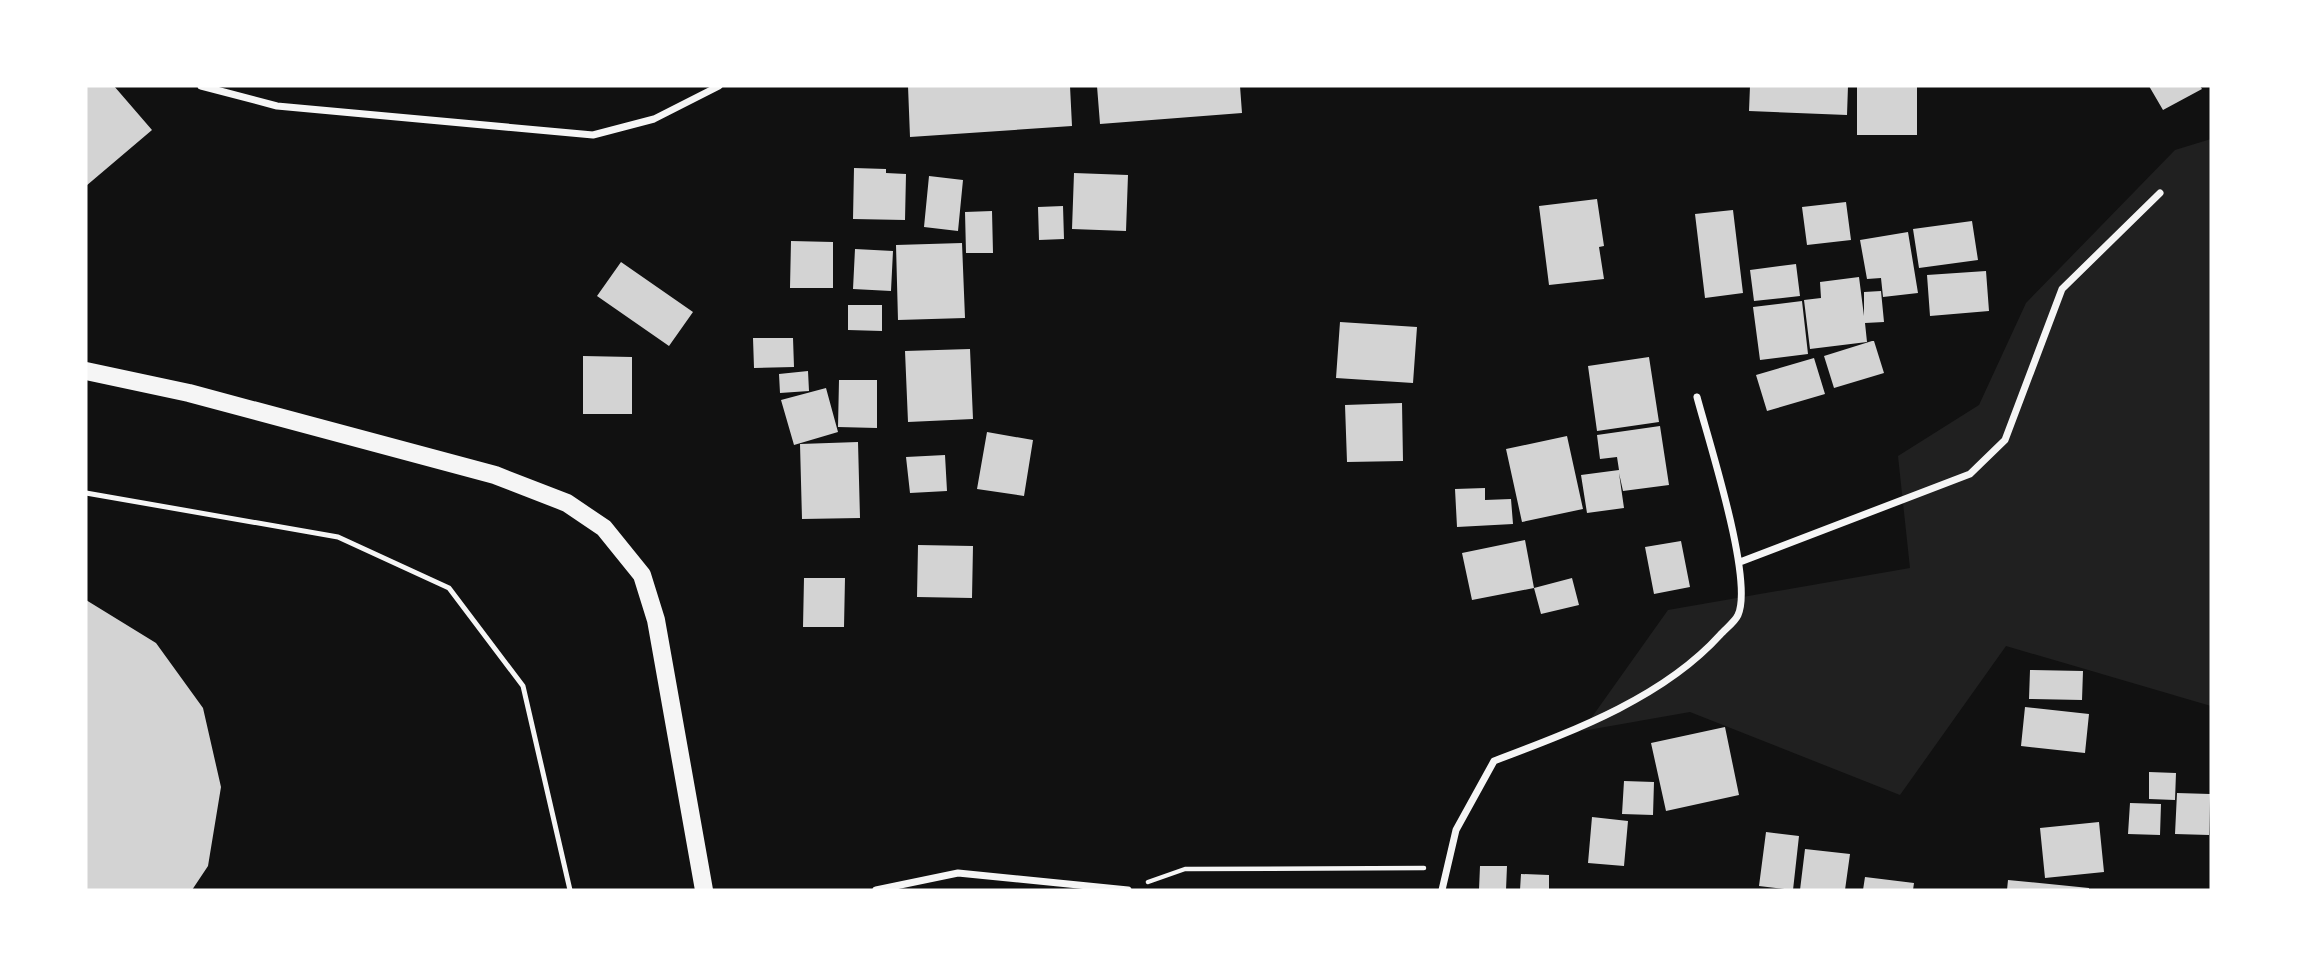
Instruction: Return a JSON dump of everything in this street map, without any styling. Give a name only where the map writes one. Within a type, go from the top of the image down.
[{"type":"main road","points":[[86,371],[202,397],[495,475],[568,503],[604,528],[642,575],[656,620],[704,890]]},
{"type":"street","points":[[201,86],[277,106],[593,135],[654,119],[719,86]]},
{"type":"street","points":[[1741,562],[1970,474],[2005,440],[2062,289],[2160,193]]},
{"type":"street","points":[[1444,888],[1456,830],[1494,761],[1560,736],[1666,682],[1704,653],[1738,615],[1741,562],[1697,397]]},
{"type":"street","points":[[876,890],[958,873],[1128,890]]},
{"type":"lane","points":[[86,493],[338,537],[449,588],[523,686],[570,890]]},
{"type":"path","points":[[1128,890],[1185,869],[1430,868],[1444,888]]},
{"type":"shaded area","points":[[2211,139],[2211,706],[2006,646],[1900,795],[1690,712],[1582,731],[1668,610],[1910,568],[1898,456],[1979,405],[2026,303],[2175,150]]},
{"type":"building","points":[[86,86],[114,86],[152,130],[86,186]]},
{"type":"building","points":[[908,86],[1070,86],[1072,126],[910,137]]},
{"type":"building","points":[[1097,86],[1240,86],[1242,113],[1100,124]]},
{"type":"building","points":[[1750,86],[1848,86],[1847,115],[1749,111]]},
{"type":"building","points":[[1857,86],[1917,86],[1917,135],[1857,135]]},
{"type":"building","points":[[2149,86],[2200,86],[2202,89],[2163,110]]},
{"type":"building","points":[[854,168],[886,169],[886,173],[906,174],[905,220],[853,219]]},
{"type":"building","points":[[1074,173],[1128,175],[1126,231],[1072,229]]},
{"type":"building","points":[[929,176],[963,180],[958,231],[924,227]]},
{"type":"building","points":[[1597,199],[1604,246],[1599,247],[1604,279],[1549,285],[1539,206]]},
{"type":"building","points":[[1846,202],[1851,240],[1807,245],[1802,207]]},
{"type":"building","points":[[1063,206],[1064,239],[1039,240],[1038,207]]},
{"type":"building","points":[[1733,210],[1743,293],[1705,298],[1695,214]]},
{"type":"building","points":[[992,211],[993,253],[966,253],[965,212]]},
{"type":"building","points":[[1972,221],[1978,260],[1919,268],[1913,229]]},
{"type":"building","points":[[1908,232],[1918,293],[1883,297],[1881,278],[1867,279],[1860,240]]},
{"type":"building","points":[[791,241],[833,242],[833,288],[790,288]]},
{"type":"building","points":[[962,243],[965,318],[898,320],[896,245]]},
{"type":"building","points":[[855,249],[893,251],[891,291],[853,289]]},
{"type":"building","points":[[621,262],[693,312],[669,346],[597,296]]},
{"type":"building","points":[[1796,264],[1800,296],[1754,301],[1750,270]]},
{"type":"building","points":[[1986,271],[1989,311],[1930,316],[1927,275]]},
{"type":"building","points":[[1859,277],[1864,316],[1864,292],[1881,291],[1884,322],[1865,323],[1867,342],[1810,349],[1804,300],[1821,298],[1820,282]]},
{"type":"building","points":[[1802,301],[1808,354],[1760,360],[1753,307]]},
{"type":"building","points":[[848,305],[882,305],[882,331],[848,330]]},
{"type":"building","points":[[1340,322],[1417,327],[1413,383],[1336,378]]},
{"type":"building","points":[[753,338],[793,338],[794,367],[754,368]]},
{"type":"building","points":[[1872,341],[1884,373],[1834,388],[1824,356]]},
{"type":"building","points":[[970,349],[973,419],[908,422],[905,351]]},
{"type":"building","points":[[583,356],[632,357],[632,414],[583,414]]},
{"type":"building","points":[[1649,357],[1659,422],[1597,431],[1588,366]]},
{"type":"building","points":[[1814,358],[1825,394],[1767,411],[1756,375]]},
{"type":"building","points":[[808,371],[809,391],[780,393],[779,374]]},
{"type":"building","points":[[839,380],[877,380],[877,428],[838,427]]},
{"type":"building","points":[[826,388],[838,432],[794,445],[781,400]]},
{"type":"building","points":[[1402,403],[1403,461],[1347,462],[1345,405]]},
{"type":"building","points":[[1660,426],[1669,485],[1623,491],[1619,473],[1624,508],[1587,513],[1581,475],[1619,470],[1617,457],[1600,459],[1597,435]]},
{"type":"building","points":[[987,432],[1033,440],[1024,496],[977,489]]},
{"type":"building","points":[[1567,436],[1583,509],[1522,522],[1506,449]]},
{"type":"building","points":[[858,442],[860,518],[802,519],[800,444]]},
{"type":"building","points":[[945,455],[947,491],[910,493],[906,457]]},
{"type":"building","points":[[1485,488],[1485,500],[1511,499],[1513,524],[1457,527],[1455,489]]},
{"type":"building","points":[[1525,540],[1534,588],[1472,600],[1462,553]]},
{"type":"building","points":[[1681,541],[1690,587],[1654,594],[1645,547]]},
{"type":"building","points":[[918,545],[973,546],[972,598],[917,597]]},
{"type":"building","points":[[804,578],[845,578],[844,627],[803,627]]},
{"type":"building","points":[[1572,578],[1579,605],[1541,614],[1534,588]]},
{"type":"building","points":[[86,600],[156,643],[203,708],[221,787],[208,866],[192,890],[86,890]]},
{"type":"building","points":[[2030,670],[2083,671],[2082,700],[2029,699]]},
{"type":"building","points":[[2025,707],[2089,714],[2085,753],[2021,746]]},
{"type":"building","points":[[1725,727],[1739,795],[1666,811],[1651,743]]},
{"type":"building","points":[[2149,772],[2176,773],[2175,800],[2149,799]]},
{"type":"building","points":[[1624,781],[1654,782],[1653,815],[1622,814]]},
{"type":"building","points":[[2177,793],[2210,794],[2209,835],[2175,834]]},
{"type":"building","points":[[2130,803],[2161,804],[2160,835],[2128,834]]},
{"type":"building","points":[[1592,817],[1628,821],[1624,866],[1588,863]]},
{"type":"building","points":[[2099,822],[2104,872],[2045,878],[2040,828]]},
{"type":"building","points":[[1766,832],[1799,836],[1793,890],[1759,886]]},
{"type":"building","points":[[1805,849],[1850,854],[1845,890],[1800,890]]},
{"type":"building","points":[[1480,866],[1507,866],[1506,890],[1479,890]]},
{"type":"building","points":[[1521,874],[1549,875],[1549,890],[1520,890]]},
{"type":"building","points":[[1865,877],[1914,883],[1913,890],[1863,890]]},
{"type":"building","points":[[2008,880],[2089,888],[2089,890],[2007,890]]}]
